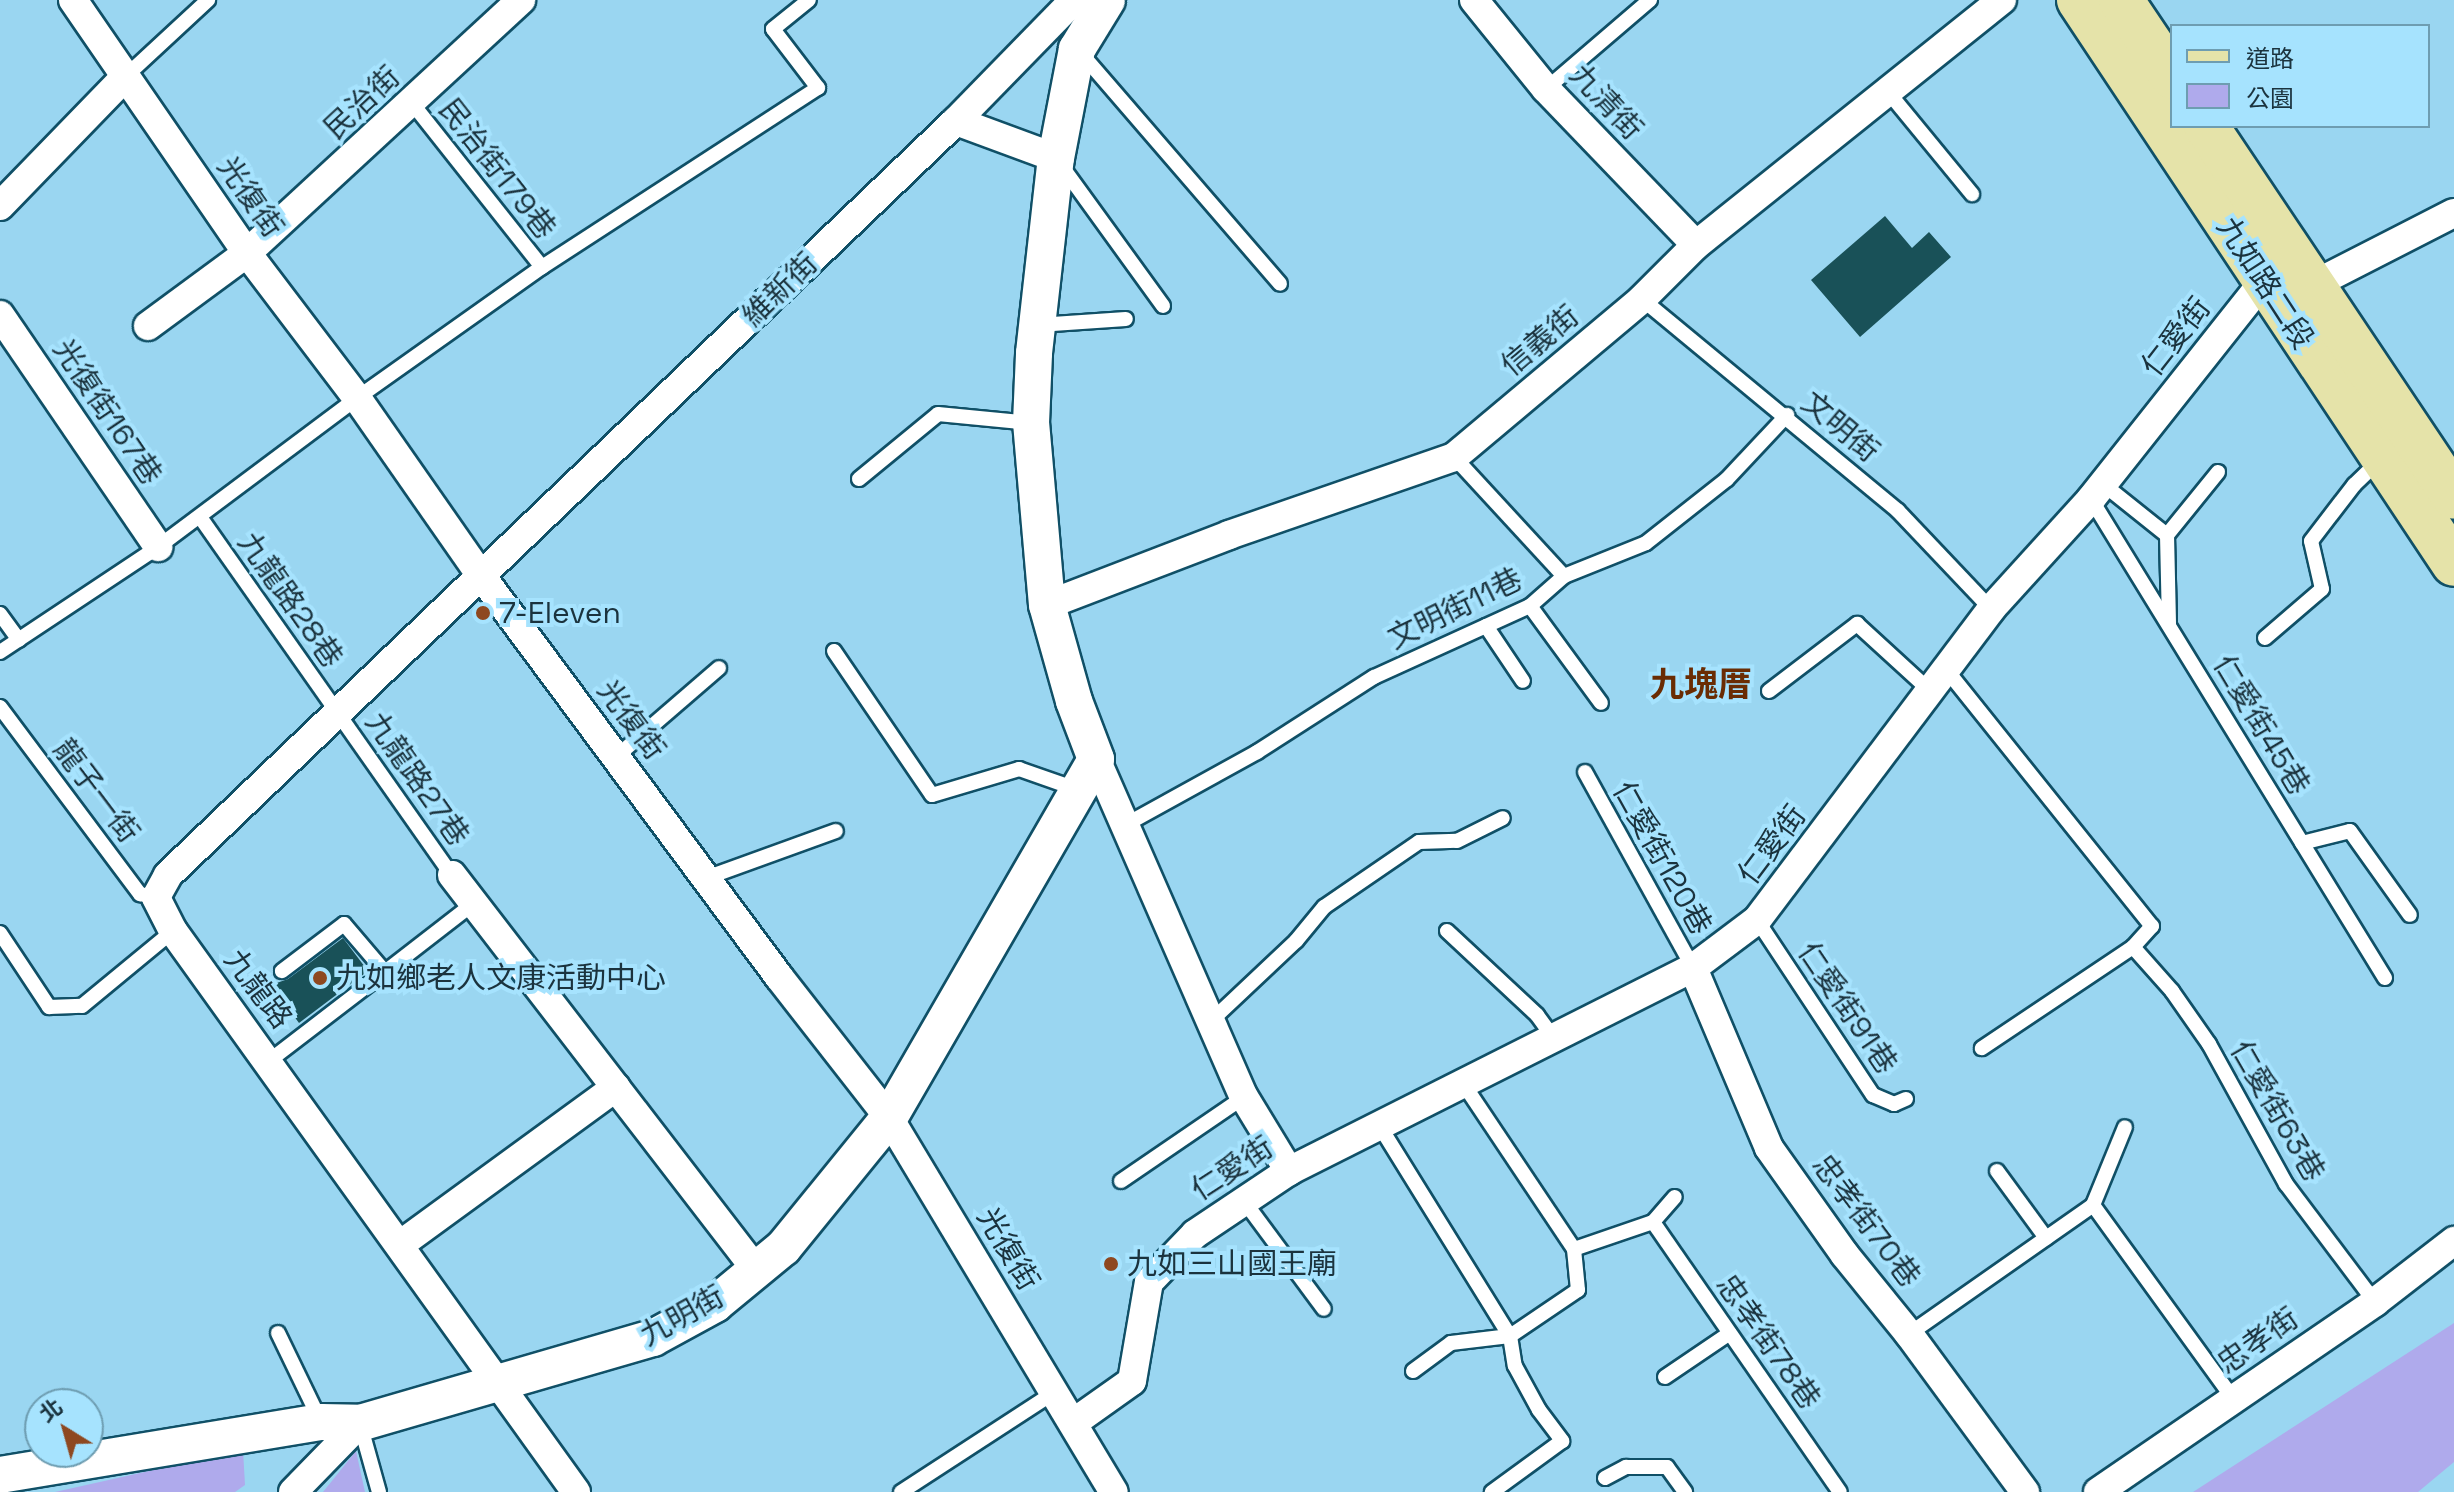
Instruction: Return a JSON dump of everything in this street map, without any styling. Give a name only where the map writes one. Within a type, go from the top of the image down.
[{"type":"main road","name":"九如路二段","points":[[2079,0],[2381,459],[2450,548]]},
{"type":"main road","points":[[2121,0],[2170,73]]},
{"type":"main road","name":"九如路二段","points":[[2207,128],[2454,497]]},
{"type":"street","name":"光復街","points":[[73,0],[247,253],[357,398],[482,577],[889,1118],[1114,1492]]},
{"type":"street","name":"民治街","points":[[148,326],[247,253],[521,0]]},
{"type":"street","name":"維新街","points":[[482,577],[956,121],[1074,0]]},
{"type":"street","points":[[1107,0],[1077,49],[1056,158],[1037,325],[1031,423],[1047,605],[1096,759],[1244,1097],[1289,1171]]},
{"type":"street","name":"九清街","points":[[1474,0],[1546,89],[1696,245]]},
{"type":"street","name":"信義街","points":[[1047,605],[1229,535],[1454,457],[1642,299],[1696,245],[2002,0]]},
{"type":"street","points":[[0,206],[126,76]]},
{"type":"street","points":[[956,121],[1056,158]]},
{"type":"street","points":[[2263,282],[2313,285],[2454,213]]},
{"type":"street","name":"仁愛街","points":[[1073,1423],[1132,1381],[1149,1282],[1195,1234],[1289,1171],[1693,968],[1757,920],[1991,609],[2097,492],[2263,282]]},
{"type":"street","name":"光復街167巷","points":[[0,315],[158,547]]},
{"type":"street","points":[[156,897],[168,875],[482,577]]},
{"type":"street","name":"九明街","points":[[0,1475],[321,1422],[360,1423],[653,1338],[715,1304],[784,1247],[889,1118],[1096,759]]},
{"type":"street","points":[[452,875],[756,1270]]},
{"type":"street","name":"九龍路","points":[[156,897],[173,931],[401,1244],[576,1492]]},
{"type":"street","name":"忠孝街70巷","points":[[1693,968],[1769,1148],[1845,1255],[1909,1334],[2025,1492]]},
{"type":"street","points":[[401,1244],[616,1087]]},
{"type":"street","name":"忠孝街","points":[[2098,1492],[2375,1302],[2454,1241]]},
{"type":"street","points":[[293,1492],[360,1423]]},
{"type":"lane","points":[[126,76],[208,0]]},
{"type":"lane","points":[[0,652],[158,547],[357,398],[542,267],[818,88],[773,29],[809,0]]},
{"type":"lane","points":[[1546,89],[1650,0]]},
{"type":"lane","points":[[1077,49],[1280,284]]},
{"type":"lane","points":[[1889,93],[1972,194]]},
{"type":"lane","name":"民治街179巷","points":[[412,103],[542,267]]},
{"type":"lane","points":[[1056,158],[1163,306]]},
{"type":"lane","name":"文明街","points":[[1642,299],[1787,415],[1898,511],[1991,609]]},
{"type":"lane","points":[[1037,325],[1126,319]]},
{"type":"lane","points":[[859,479],[938,414],[1031,423]]},
{"type":"lane","name":"文明街11巷","points":[[1125,825],[1257,752],[1374,677],[1530,606],[1564,576],[1646,543],[1727,479],[1787,415]]},
{"type":"lane","points":[[1454,457],[1564,576]]},
{"type":"lane","points":[[2265,638],[2322,589],[2311,541],[2354,485],[2381,459]]},
{"type":"lane","points":[[2169,625],[2167,535],[2218,472]]},
{"type":"lane","points":[[2097,492],[2167,535]]},
{"type":"lane","name":"仁愛街45巷","points":[[2097,492],[2169,625],[2385,978]]},
{"type":"lane","name":"九龍路28巷","points":[[200,517],[339,713]]},
{"type":"lane","points":[[1530,606],[1601,703]]},
{"type":"lane","points":[[0,614],[19,640]]},
{"type":"lane","points":[[1769,691],[1857,624],[1937,679],[2152,926],[2133,947],[1982,1048]]},
{"type":"lane","points":[[1486,626],[1523,681]]},
{"type":"lane","points":[[834,651],[932,795],[1019,769],[1079,791]]},
{"type":"lane","points":[[616,757],[719,668]]},
{"type":"lane","name":"龍子一街","points":[[0,707],[140,894],[156,897]]},
{"type":"lane","name":"九龍路27巷","points":[[339,713],[452,875]]},
{"type":"lane","name":"仁愛街120巷","points":[[1585,772],[1693,968]]},
{"type":"lane","points":[[1211,1021],[1296,941],[1324,907],[1419,842],[1457,841],[1503,818]]},
{"type":"lane","points":[[706,878],[836,831]]},
{"type":"lane","points":[[2302,843],[2350,831],[2410,915]]},
{"type":"lane","points":[[269,1061],[474,903]]},
{"type":"lane","name":"仁愛街91巷","points":[[1757,920],[1873,1095],[1894,1104],[1906,1099]]},
{"type":"lane","points":[[282,971],[344,924],[385,972]]},
{"type":"lane","points":[[0,933],[49,1007],[82,1006],[173,931]]},
{"type":"lane","points":[[1447,931],[1537,1015],[1553,1037]]},
{"type":"lane","name":"仁愛街63巷","points":[[2133,947],[2172,991],[2209,1044],[2286,1184],[2375,1302]]},
{"type":"lane","points":[[1413,1371],[1451,1343],[1510,1336],[1578,1290],[1574,1249],[1462,1082]]},
{"type":"lane","points":[[1121,1181],[1244,1097]]},
{"type":"lane","points":[[1379,1125],[1510,1336],[1515,1366],[1539,1410],[1562,1441],[1512,1481],[1492,1492]]},
{"type":"lane","points":[[1909,1334],[2093,1205],[2125,1127]]},
{"type":"lane","points":[[1997,1171],[2046,1238]]},
{"type":"lane","points":[[1574,1249],[1653,1222],[1675,1197]]},
{"type":"lane","points":[[1244,1201],[1324,1309]]},
{"type":"lane","points":[[2093,1205],[2234,1400]]},
{"type":"lane","name":"忠孝街78巷","points":[[1653,1222],[1840,1492]]},
{"type":"lane","points":[[278,1333],[321,1422]]},
{"type":"lane","points":[[1665,1377],[1730,1333]]},
{"type":"lane","points":[[901,1492],[1055,1392]]},
{"type":"lane","points":[[360,1423],[379,1492]]},
{"type":"lane","points":[[1605,1478],[1626,1467],[1667,1467],[1685,1492]]},
{"type":"green space","points":[[2454,1323],[2454,1462],[2418,1492],[2193,1492]]},
{"type":"green space","points":[[243,1450],[245,1485],[235,1492],[55,1492]]},
{"type":"green space","points":[[356,1451],[365,1492],[323,1492]]},
{"type":"building","points":[[1885,216],[1912,248],[1929,232],[1951,257],[1860,337],[1811,280]]},
{"type":"building","name":"九如鄉老人文康活動中心","points":[[343,938],[368,971],[299,1023],[271,985],[288,979]]},
{"type":"place","name":"7-Eleven","points":[[483,613]]},
{"type":"place","name":"九如鄉老人文康活動中心","points":[[320,978]]},
{"type":"place","name":"九如三山國王廟","points":[[1111,1264]]},
{"type":"district","name":"九塊厝","points":[[1701,685]]}]
